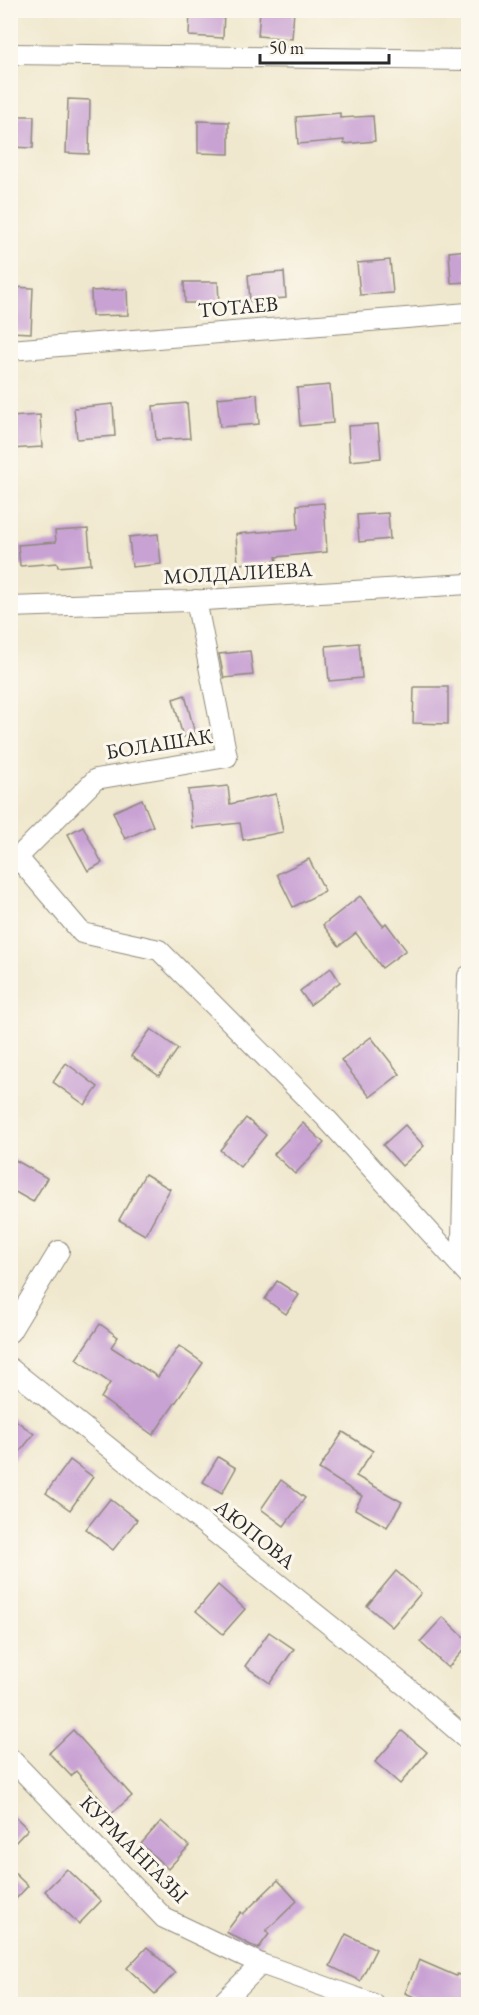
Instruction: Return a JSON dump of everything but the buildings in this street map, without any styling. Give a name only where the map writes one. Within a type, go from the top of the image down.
[{"type":"street","points":[[10,54],[468,60]]},
{"type":"street","name":"ТОТАЕВ","points":[[10,350],[468,313]]},
{"type":"street","name":"МОЛДАЛИЕВА","points":[[10,607],[196,600],[468,584]]},
{"type":"street","name":"БОЛАШАК","points":[[14,861],[96,779],[227,757],[196,600]]},
{"type":"street","points":[[14,861],[82,933],[159,950],[325,1117],[468,1274]]},
{"type":"street","points":[[468,976],[462,1240],[468,1267]]},
{"type":"street","points":[[10,1332],[58,1251]]},
{"type":"street","name":"АЮПОВА","points":[[10,1368],[399,1680],[468,1740]]},
{"type":"street","name":"КУРМАНГАЗЫ","points":[[10,1758],[164,1918],[261,1964],[374,2004]]},
{"type":"street","points":[[221,2004],[261,1964]]}]
